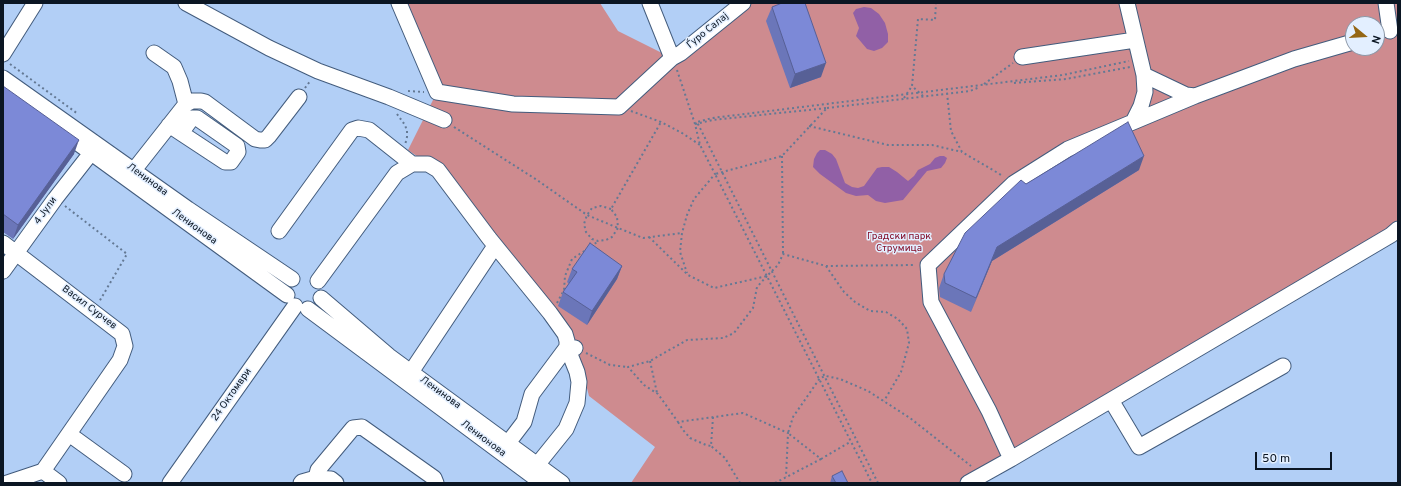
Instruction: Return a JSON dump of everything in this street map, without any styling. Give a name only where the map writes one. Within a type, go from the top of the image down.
[{"type":"street","points":[[6,59],[35,3]]},
{"type":"street","points":[[186,3],[269,48],[318,71],[389,97],[444,120]]},
{"type":"street","points":[[399,3],[437,92],[513,104],[619,107]]},
{"type":"street","points":[[650,3],[672,58]]},
{"type":"street","name":"Ѓуро Салај","points":[[619,107],[672,58],[681,53],[743,3]]},
{"type":"street","points":[[1127,3],[1145,92],[1141,106],[1133,122]]},
{"type":"street","points":[[1386,3],[1388,33]]},
{"type":"street","points":[[1022,56],[1135,40]]},
{"type":"street","points":[[1011,459],[985,404],[931,302],[928,265],[1014,183],[1068,149],[1195,96],[1294,59],[1345,44]]},
{"type":"street","points":[[134,170],[175,129],[186,104],[180,81],[174,67],[154,53]]},
{"type":"street","points":[[1139,67],[1186,95],[1195,96]]},
{"type":"street","name":"Ленинова","points":[[3,78],[188,209],[292,279]]},
{"type":"street","name":"Ленионова","points":[[3,88],[542,483]]},
{"type":"street","points":[[186,104],[192,101],[205,102],[255,139],[265,140],[299,97]]},
{"type":"street","points":[[279,231],[352,130],[358,128],[369,130],[412,164]]},
{"type":"street","name":"4 Јули","points":[[3,271],[55,199],[91,153]]},
{"type":"street","points":[[318,280],[397,172],[412,164],[428,164],[438,170],[495,246],[550,313],[565,334],[572,348],[579,382],[577,403],[566,429],[537,465]]},
{"type":"street","points":[[968,483],[1391,235],[1398,229]]},
{"type":"street","name":"Васил Сурчев","points":[[3,243],[122,334],[125,346],[120,360],[43,471]]},
{"type":"street","points":[[411,372],[495,246]]},
{"type":"street","points":[[308,274],[314,276],[318,280],[323,292],[322,298],[314,307],[297,304],[287,289],[292,279],[297,276],[308,274]]},
{"type":"street","name":"Ленинова","points":[[322,298],[389,356],[562,483]]},
{"type":"street","name":"24 Октомври","points":[[170,483],[297,304]]},
{"type":"street","points":[[508,443],[524,422],[532,394],[572,348]]},
{"type":"street","points":[[1111,400],[1139,447],[1282,366]]},
{"type":"street","points":[[316,478],[318,470],[353,428],[362,428],[434,478],[436,483]]},
{"type":"street","points":[[69,434],[124,474]]},
{"type":"street","points":[[7,483],[43,471],[59,483]]},
{"type":"street","points":[[301,483],[316,478],[332,479],[336,483]]},
{"type":"path","points":[[904,98],[912,86],[918,19],[935,20],[936,3]]},
{"type":"path","points":[[697,124],[712,120],[970,91],[983,85],[1022,56]]},
{"type":"path","points":[[672,58],[697,124],[878,483]]},
{"type":"path","points":[[6,59],[82,118]]},
{"type":"path","points":[[697,124],[697,122],[712,118],[1139,67]]},
{"type":"path","points":[[983,85],[1066,79],[1139,67]]},
{"type":"path","points":[[299,97],[318,71]]},
{"type":"path","points":[[912,86],[923,96]]},
{"type":"path","points":[[946,93],[951,131],[962,152]]},
{"type":"path","points":[[389,97],[407,131],[408,137],[400,154]]},
{"type":"path","points":[[619,107],[661,122],[682,133],[700,146]]},
{"type":"path","points":[[688,275],[680,252],[682,233],[687,215],[694,199],[715,174],[782,156],[827,108]]},
{"type":"path","points":[[444,120],[587,215],[643,238],[682,233]]},
{"type":"path","points":[[610,209],[661,122]]},
{"type":"path","points":[[697,124],[700,146],[820,378],[826,394],[872,483]]},
{"type":"path","points":[[809,126],[888,145],[932,145],[962,152],[1014,183]]},
{"type":"path","points":[[572,348],[610,365],[628,367],[650,361],[687,340],[723,338],[734,333],[753,308],[757,287],[778,265],[783,254],[782,156]]},
{"type":"path","points":[[55,199],[127,254],[93,311]]},
{"type":"path","points":[[550,313],[564,290],[565,276],[572,260],[598,241],[612,237],[618,228],[617,217],[610,209],[601,206],[592,208],[587,215],[584,224],[586,232],[598,241]]},
{"type":"path","points":[[648,237],[688,275],[714,288],[767,276]]},
{"type":"path","points":[[783,254],[826,266],[928,265]]},
{"type":"path","points":[[826,266],[844,292],[855,302],[870,311],[886,312],[898,319],[907,329],[909,343],[901,372],[884,401]]},
{"type":"path","points":[[650,361],[658,394]]},
{"type":"path","points":[[628,367],[644,384],[658,394],[690,438],[711,446],[725,458],[740,483]]},
{"type":"path","points":[[786,477],[788,434],[792,417],[820,378],[825,377],[840,379],[868,391],[910,418],[982,475]]},
{"type":"path","points":[[678,422],[743,413],[788,434],[821,458]]},
{"type":"path","points":[[711,446],[713,417]]},
{"type":"path","points":[[776,483],[850,442]]},
{"type":"green space","name":"Градски парк Струмица","points":[[399,3],[600,3],[618,31],[672,58],[743,3],[1398,3],[1398,229],[968,483],[631,483],[655,447],[589,396],[577,349],[428,164],[408,150],[437,92]]},
{"type":"shaded area","points":[[864,7],[871,8],[879,14],[885,23],[888,34],[888,42],[882,48],[874,51],[867,49],[856,36],[859,28],[853,13],[856,9]]},
{"type":"shaded area","points":[[820,150],[825,150],[832,154],[836,159],[845,183],[852,187],[858,188],[864,186],[877,168],[889,167],[908,181],[918,170],[930,164],[935,158],[944,156],[947,158],[941,168],[927,171],[903,200],[885,203],[876,201],[868,195],[856,196],[846,193],[820,174],[813,167],[814,159]]},
{"type":"building","points":[[782,3],[805,3],[826,63],[795,74],[772,7]]},
{"type":"building","points":[[3,86],[79,140],[18,225],[3,214]]},
{"type":"building","points":[[1128,122],[1144,156],[997,247],[976,298],[945,283],[944,274],[965,233],[1021,180],[1026,184]]},
{"type":"building","points":[[590,243],[622,266],[592,311],[563,292],[577,272],[572,269]]},
{"type":"building","points":[[842,471],[848,483],[836,483],[832,476]]}]
